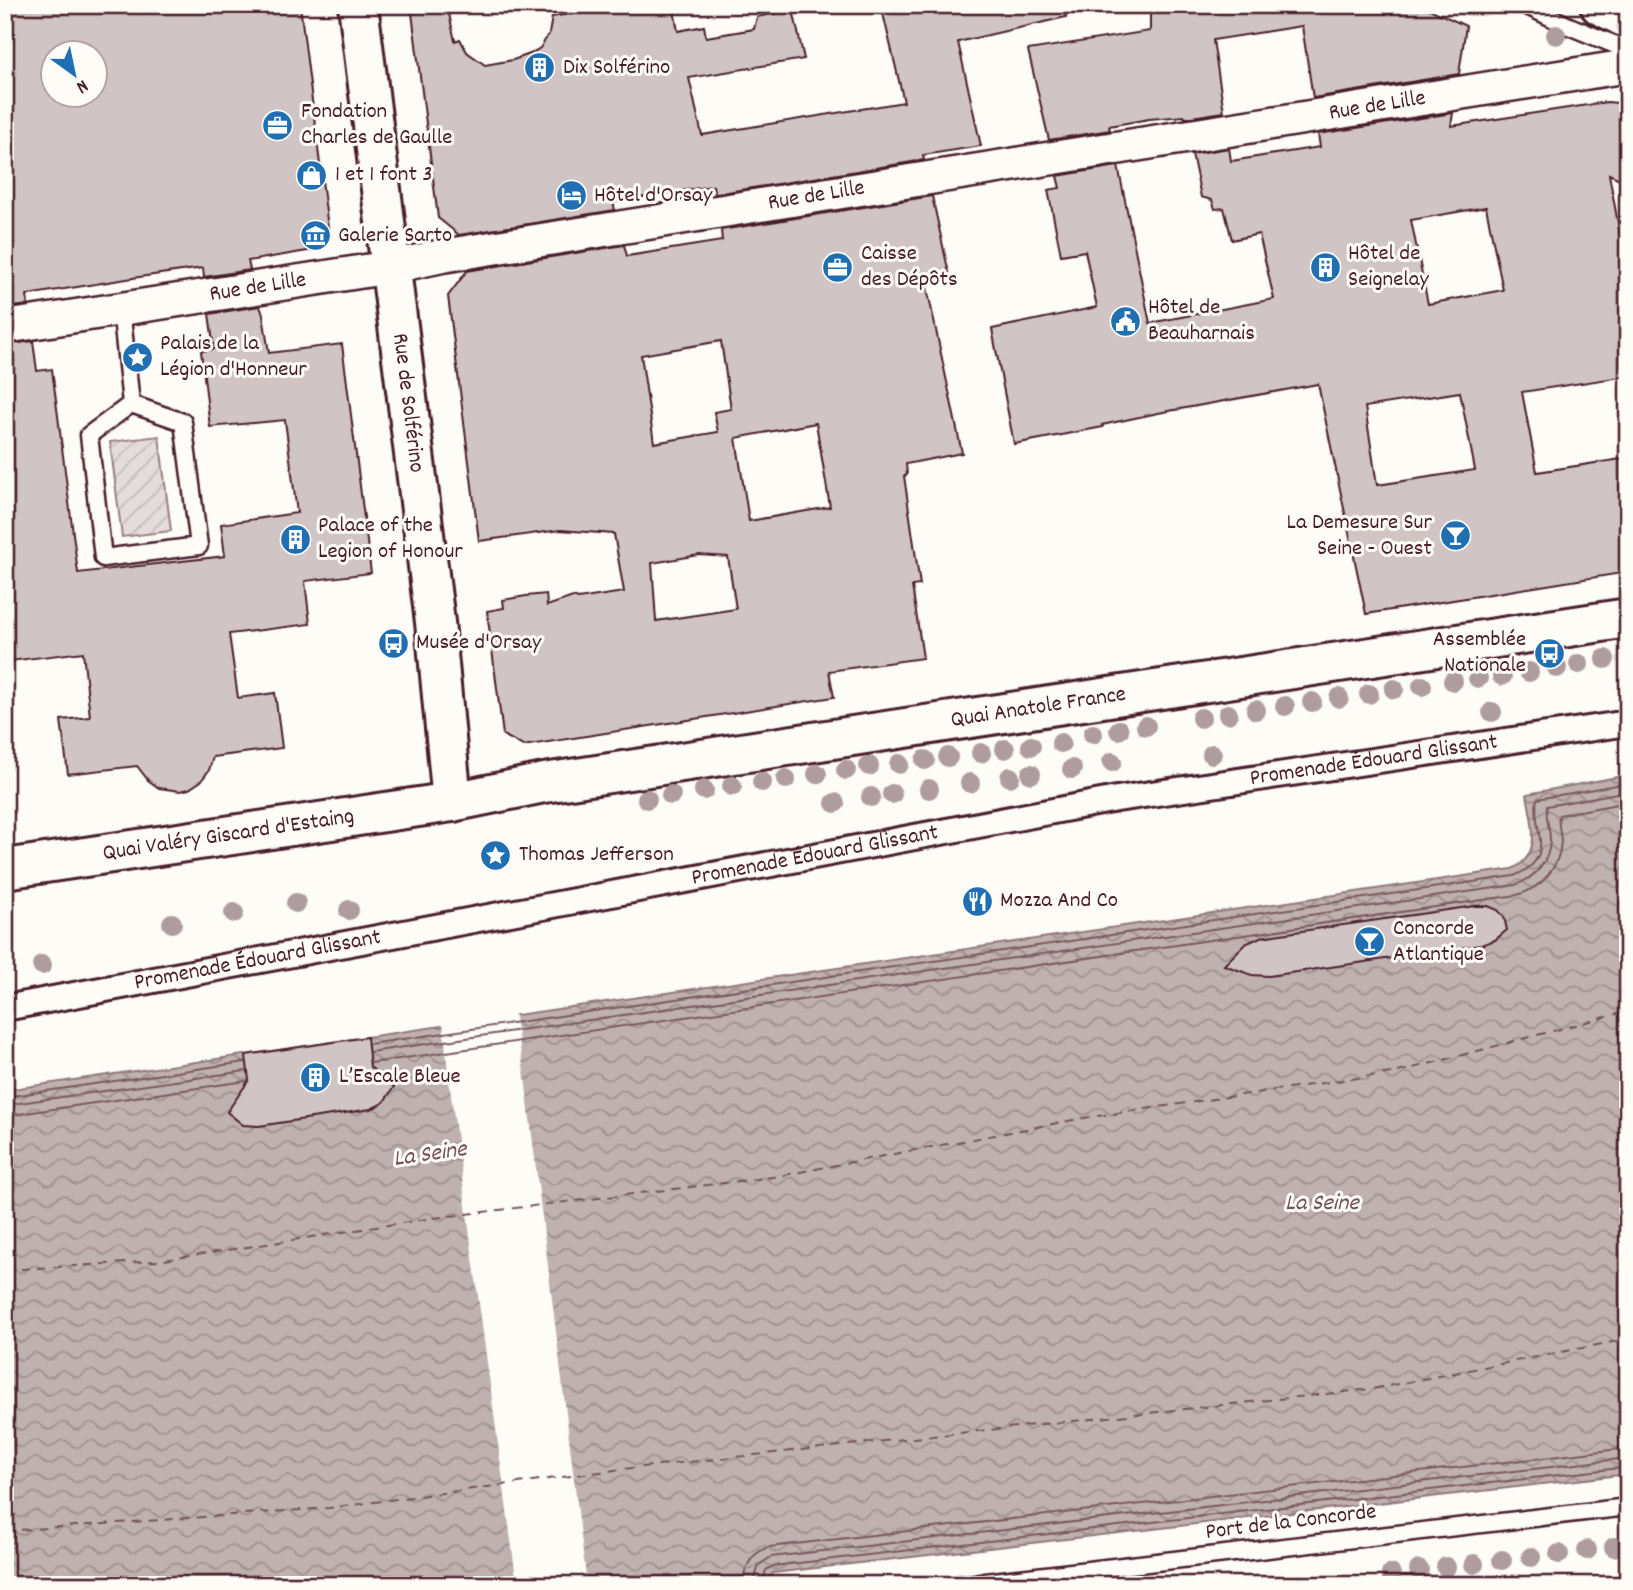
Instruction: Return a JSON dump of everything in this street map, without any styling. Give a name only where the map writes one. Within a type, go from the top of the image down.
[{"type":"main road","name":"Rue de Solférino","points":[[358,5],[435,622],[452,802]]},
{"type":"main road","points":[[1600,5],[1628,19]]},
{"type":"main road","name":"Quai Anatole France","points":[[452,802],[544,783],[1628,618]]},
{"type":"main road","name":"Quai Valéry Giscard d'Estaing","points":[[5,869],[452,802]]},
{"type":"street","name":"Rue de Lille","points":[[5,327],[1628,66]]},
{"type":"street","name":"Promenade Édouard Glissant","points":[[5,1008],[1116,799],[1628,723]]},
{"type":"lane","points":[[1525,5],[1628,50]]},
{"type":"lane","points":[[121,308],[131,404]]},
{"type":"lane","points":[[131,404],[183,422],[199,546],[103,558],[89,435],[131,404]]},
{"type":"lane","name":"Port de la Concorde","points":[[959,1585],[1628,1507]]},
{"type":"shaded area","points":[[159,436],[171,531],[122,537],[110,442]]},
{"type":"water","name":"La Seine","points":[[1628,775],[1628,1474],[773,1573],[768,1585],[5,1585],[5,1090],[1512,869],[1522,863],[1532,846],[1527,794]]},
{"type":"pier","points":[[514,1012],[525,1078],[587,1585],[517,1585],[448,1073],[443,1022]]},
{"type":"building","points":[[5,5],[300,5],[329,236],[319,249],[248,261],[250,270],[204,277],[203,268],[27,295],[28,305],[5,308]]},
{"type":"building","points":[[411,5],[447,5],[455,41],[460,39],[467,52],[485,65],[513,60],[540,48],[549,34],[552,17],[570,14],[568,5],[673,5],[678,31],[704,26],[706,37],[754,29],[757,17],[793,10],[804,59],[689,78],[702,135],[904,102],[881,5],[1064,5],[1066,17],[958,42],[981,146],[923,155],[924,160],[715,194],[713,186],[613,202],[615,210],[459,235],[438,218]]},
{"type":"building","points":[[1150,5],[1421,5],[1466,26],[1459,74],[1313,98],[1302,26],[1213,40],[1224,112],[1185,118],[1149,119],[1109,126],[1110,130],[1049,140],[1028,50],[1150,31]]},
{"type":"building","points":[[1607,102],[1628,104],[1628,183],[1609,174],[1622,246],[1628,249],[1628,376],[1522,392],[1537,472],[1628,458],[1628,572],[1366,614],[1318,384],[1158,413],[1102,425],[1103,427],[1014,444],[992,329],[1097,307],[1085,251],[1061,255],[1048,190],[1060,188],[1057,176],[1118,166],[1150,323],[1274,299],[1259,234],[1232,240],[1224,208],[1215,209],[1212,200],[1201,197],[1192,154],[1229,148],[1231,161],[1320,147],[1318,134],[1453,113],[1451,126]],"holes":[[[1486,207],[1503,290],[1428,304],[1411,220]],[[1460,392],[1475,470],[1377,485],[1365,407]]]},
{"type":"building","points":[[932,196],[950,278],[926,283],[962,453],[906,464],[907,475],[904,476],[920,585],[912,586],[923,658],[829,671],[834,697],[523,746],[503,735],[487,611],[504,608],[503,600],[526,596],[546,594],[547,606],[573,597],[578,599],[624,592],[614,534],[560,530],[479,541],[448,296],[467,271],[624,245],[627,256],[722,241],[721,230]],"holes":[[[721,341],[731,409],[714,412],[718,432],[654,443],[641,355]],[[816,423],[830,507],[749,521],[736,438]],[[699,555],[728,557],[736,609],[656,621],[652,563]]]},
{"type":"building","name":"Palace of the Legion of Honour","points":[[260,306],[269,353],[342,344],[371,573],[305,581],[310,624],[229,634],[238,698],[275,693],[282,748],[213,757],[209,770],[201,781],[180,791],[159,788],[148,780],[137,766],[68,774],[61,720],[90,717],[83,652],[10,661],[5,618],[5,345],[33,341],[37,371],[52,369],[78,573],[225,556],[221,524],[297,513],[285,420],[210,427],[201,351],[214,349],[209,314]]},
{"type":"building","name":"Concorde Atlantique","points":[[1488,906],[1498,910],[1504,917],[1507,930],[1495,940],[1481,945],[1269,976],[1252,975],[1224,965],[1245,944],[1261,937]]},
{"type":"building","name":"L’Escale Bleue","points":[[367,1037],[370,1067],[394,1087],[383,1103],[371,1109],[259,1126],[243,1125],[227,1112],[249,1080],[246,1055]]},
{"type":"ferry route","points":[[5,1270],[158,1261],[433,1218],[773,1177],[1084,1118],[1398,1072],[1628,1011]]},
{"type":"ferry route","points":[[5,1531],[329,1508],[623,1469],[1372,1389],[1628,1339]]},
{"type":"place","name":"Dix Solférino","points":[[540,68]]},
{"type":"place","name":"Fondation Charles de Gaulle","points":[[278,125]]},
{"type":"place","name":"1 et 1 font 3","points":[[312,175]]},
{"type":"place","name":"Hôtel d'Orsay","points":[[571,196]]},
{"type":"place","name":"Galerie Sarto","points":[[315,236]]},
{"type":"place","name":"Caisse des Dépôts","points":[[838,267]]},
{"type":"place","name":"Hôtel de Seignelay","points":[[1325,267]]},
{"type":"place","name":"Hôtel de Beauharnais","points":[[1125,321]]},
{"type":"place","name":"Palais de la Légion d'Honneur","points":[[137,357]]},
{"type":"place","name":"La Demesure Sur Seine - Ouest","points":[[1455,536]]},
{"type":"place","name":"Palace of the Legion of Honour","points":[[295,539]]},
{"type":"place","name":"Musée d'Orsay","points":[[393,643]]},
{"type":"place","name":"Assemblée Nationale","points":[[1549,653]]},
{"type":"place","name":"Thomas Jefferson","points":[[496,855]]},
{"type":"place","name":"Mozza And Co","points":[[977,901]]},
{"type":"place","name":"Concorde Atlantique","points":[[1370,942]]},
{"type":"place","name":"L’Escale Bleue","points":[[316,1077]]}]
